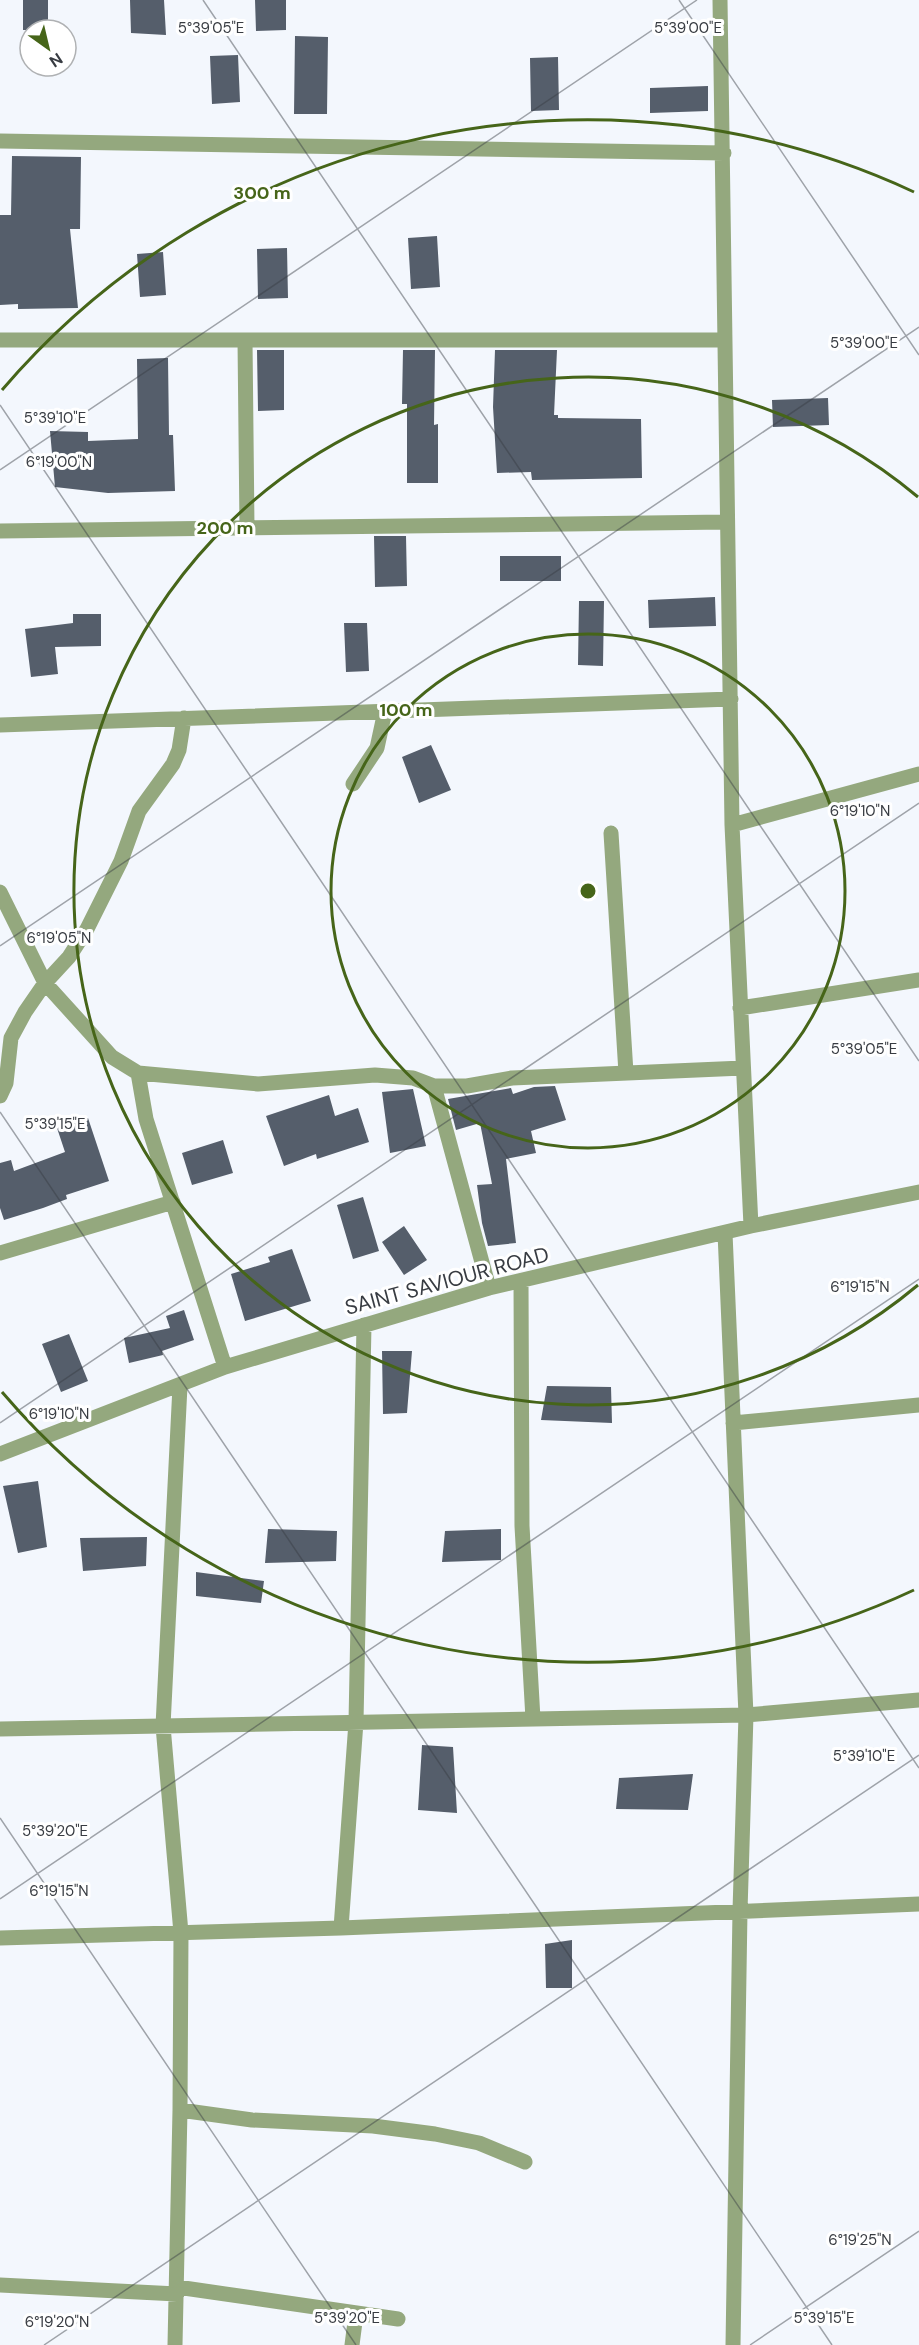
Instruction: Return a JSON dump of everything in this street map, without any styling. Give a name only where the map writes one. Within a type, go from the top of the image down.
[{"type":"street","points":[[720,0],[723,340],[732,825],[751,1226]]},
{"type":"street","points":[[0,141],[723,153]]},
{"type":"street","points":[[0,340],[723,340]]},
{"type":"street","points":[[246,340],[248,528]]},
{"type":"street","points":[[0,531],[726,522]]},
{"type":"street","points":[[0,725],[731,699]]},
{"type":"street","points":[[353,784],[377,748],[385,711]]},
{"type":"street","points":[[0,1096],[6,1083],[11,1038],[45,983],[69,957],[87,929],[122,861],[139,811],[173,764],[179,750],[184,718]]},
{"type":"street","points":[[732,825],[919,774]]},
{"type":"street","points":[[611,833],[626,1072]]},
{"type":"street","points":[[0,892],[6,916],[45,983],[112,1057],[138,1073],[258,1083],[375,1076],[413,1078],[434,1086],[467,1086],[512,1078],[743,1068]]},
{"type":"street","points":[[740,1008],[919,980]]},
{"type":"street","points":[[138,1073],[146,1119],[225,1367]]},
{"type":"street","points":[[434,1086],[489,1288]]},
{"type":"street","name":"SAINT SAVIOUR ROAD","points":[[0,1454],[225,1367],[489,1288],[751,1226],[919,1192]]},
{"type":"street","points":[[0,1253],[173,1202]]},
{"type":"street","points":[[724,1233],[746,1715],[740,1911],[733,2345]]},
{"type":"street","points":[[521,1281],[522,1526],[533,1719]]},
{"type":"street","points":[[341,1928],[356,1722],[364,1324]]},
{"type":"street","points":[[175,2345],[181,1933],[163,1726],[180,1386]]},
{"type":"street","points":[[733,1423],[919,1405]]},
{"type":"street","points":[[0,1728],[746,1715],[919,1700]]},
{"type":"street","points":[[0,1938],[341,1928],[919,1904]]},
{"type":"street","points":[[180,2110],[252,2120],[373,2126],[435,2134],[479,2143],[525,2162]]},
{"type":"street","points":[[0,2285],[177,2291],[398,2319]]},
{"type":"street","points":[[352,2345],[356,2314]]},
{"type":"building","points":[[23,0],[48,0],[48,18],[23,18]]},
{"type":"building","points":[[130,0],[164,0],[166,35],[131,33]]},
{"type":"building","points":[[255,0],[286,0],[286,30],[256,31]]},
{"type":"building","points":[[295,36],[328,37],[327,114],[294,114]]},
{"type":"building","points":[[238,55],[240,102],[212,104],[210,56]]},
{"type":"building","points":[[558,57],[559,110],[531,111],[530,58]]},
{"type":"building","points":[[708,86],[708,111],[650,113],[650,88]]},
{"type":"building","points":[[12,156],[81,157],[80,229],[70,229],[78,308],[18,309],[18,304],[0,305],[0,215],[11,215]]},
{"type":"building","points":[[437,236],[440,287],[411,289],[408,238]]},
{"type":"building","points":[[287,248],[288,298],[258,299],[257,249]]},
{"type":"building","points":[[163,252],[166,295],[140,297],[137,254]]},
{"type":"building","points":[[257,350],[284,350],[284,410],[258,411]]},
{"type":"building","points":[[403,350],[435,350],[434,425],[438,424],[438,483],[407,483],[407,404],[402,404]]},
{"type":"building","points":[[495,350],[557,350],[554,415],[558,415],[558,418],[641,419],[642,478],[532,480],[531,472],[497,473],[493,407]]},
{"type":"building","points":[[168,358],[169,435],[173,435],[175,491],[108,493],[55,487],[50,431],[88,432],[88,441],[138,439],[137,359]]},
{"type":"building","points":[[828,398],[829,425],[773,427],[772,400]]},
{"type":"building","points":[[374,536],[406,536],[407,586],[375,587]]},
{"type":"building","points":[[500,556],[561,556],[561,581],[500,581]]},
{"type":"building","points":[[715,597],[716,626],[649,628],[648,600]]},
{"type":"building","points":[[579,601],[604,601],[603,666],[578,665]]},
{"type":"building","points":[[73,614],[101,614],[101,646],[55,647],[58,674],[31,677],[25,629],[73,623]]},
{"type":"building","points":[[344,623],[367,623],[369,671],[346,672]]},
{"type":"building","points":[[431,745],[451,790],[419,803],[402,757]]},
{"type":"building","points":[[555,1086],[566,1120],[531,1131],[536,1153],[506,1159],[516,1243],[488,1246],[482,1223],[477,1185],[492,1184],[480,1123],[456,1130],[448,1099],[511,1088],[513,1094],[534,1087]]},
{"type":"building","points":[[413,1089],[426,1146],[390,1153],[382,1092]]},
{"type":"building","points":[[329,1095],[335,1116],[358,1108],[369,1142],[317,1159],[316,1154],[284,1166],[266,1116]]},
{"type":"building","points":[[88,1118],[109,1181],[66,1195],[67,1199],[43,1208],[4,1220],[0,1208],[0,1163],[11,1160],[14,1171],[65,1152],[57,1128]]},
{"type":"building","points":[[223,1140],[233,1173],[192,1185],[182,1153]]},
{"type":"building","points":[[363,1197],[379,1251],[353,1259],[337,1205]]},
{"type":"building","points":[[404,1226],[427,1260],[404,1275],[382,1242]]},
{"type":"building","points":[[292,1249],[311,1301],[245,1321],[231,1274],[270,1262],[268,1257]]},
{"type":"building","points":[[184,1310],[194,1340],[162,1351],[163,1355],[129,1363],[124,1338],[170,1328],[166,1316]]},
{"type":"building","points":[[69,1334],[88,1381],[61,1392],[42,1344]]},
{"type":"building","points":[[382,1351],[412,1351],[407,1413],[383,1414]]},
{"type":"building","points":[[547,1386],[611,1387],[612,1423],[541,1420]]},
{"type":"building","points":[[38,1481],[47,1547],[18,1553],[3,1486]]},
{"type":"building","points":[[268,1529],[337,1531],[336,1561],[265,1563]]},
{"type":"building","points":[[501,1529],[501,1560],[442,1562],[445,1531]]},
{"type":"building","points":[[147,1537],[146,1566],[83,1571],[80,1538]]},
{"type":"building","points":[[196,1572],[264,1581],[261,1603],[196,1596]]},
{"type":"building","points":[[422,1745],[453,1747],[457,1813],[418,1810]]},
{"type":"building","points":[[693,1774],[688,1810],[616,1809],[619,1778]]},
{"type":"building","points":[[572,1940],[572,1988],[546,1988],[545,1944]]}]
